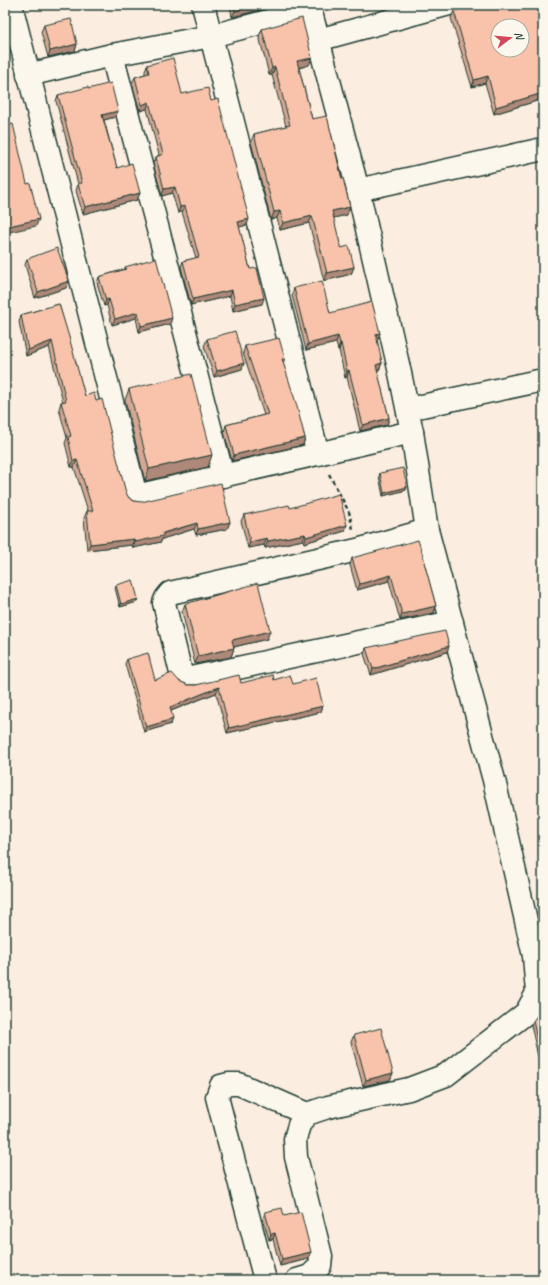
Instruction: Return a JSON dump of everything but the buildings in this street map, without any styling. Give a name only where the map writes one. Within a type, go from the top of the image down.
[{"type":"street","points":[[11,5],[136,496],[412,432]]},
{"type":"street","points":[[203,5],[318,454]]},
{"type":"street","points":[[318,40],[446,5]]},
{"type":"street","points":[[28,75],[112,55],[211,36],[310,8],[358,190],[408,409],[427,530],[494,780],[534,956],[537,993],[526,1013],[446,1075],[408,1089],[328,1107],[307,1114],[299,1125],[295,1139],[296,1157],[321,1256],[320,1266],[310,1276],[297,1280]]},
{"type":"street","points":[[112,55],[223,476]]},
{"type":"street","points":[[358,190],[543,150]]},
{"type":"street","points":[[408,409],[543,380]]},
{"type":"street","points":[[427,530],[357,550],[170,593],[164,603],[180,673],[186,678],[191,678],[452,622]]},
{"type":"street","points":[[265,1280],[217,1096],[218,1091],[221,1086],[239,1084],[307,1114]]},
{"type":"path","points":[[318,454],[349,512],[357,550]]}]
